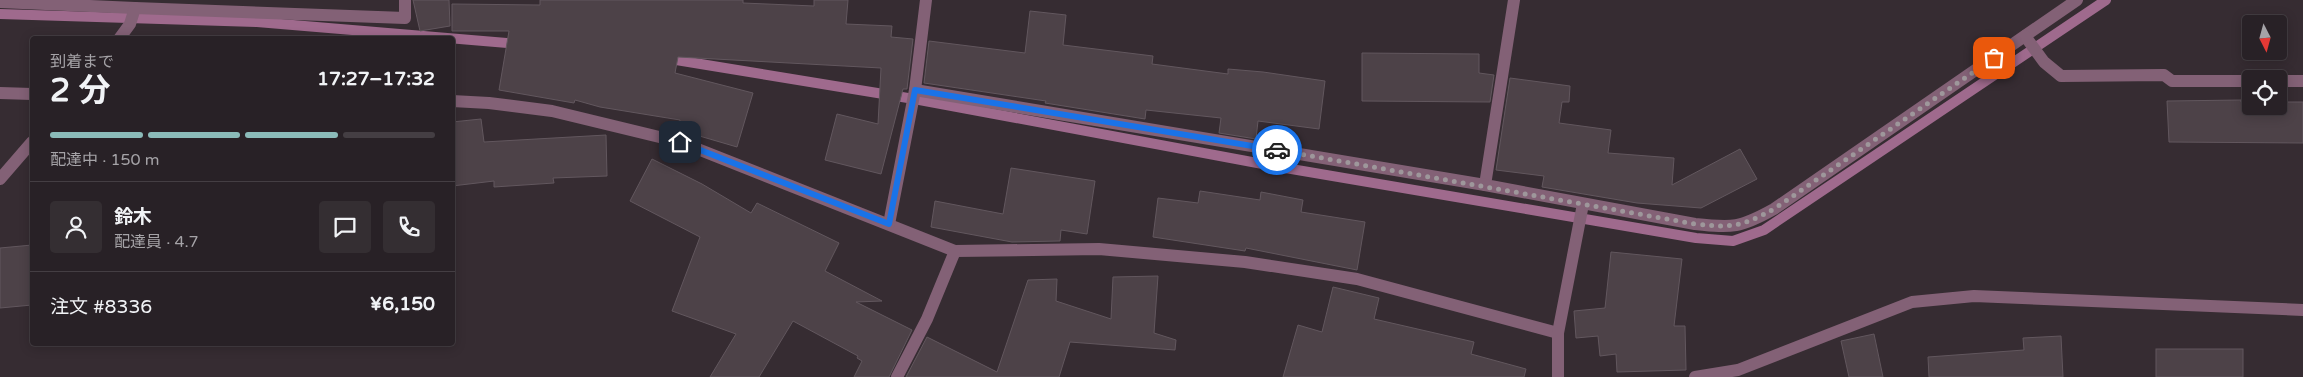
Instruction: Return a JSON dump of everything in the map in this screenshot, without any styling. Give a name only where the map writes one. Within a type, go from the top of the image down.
[{"type":"street","points":[[0,2],[133,15],[405,18],[405,0]]},
{"type":"street","points":[[889,224],[915,90],[926,0]]},
{"type":"street","points":[[1485,185],[1514,0]]},
{"type":"street","points":[[915,90],[1485,185],[1581,213],[1727,227],[1749,223],[1774,209],[2031,45],[2077,0]]},
{"type":"street","points":[[121,36],[133,15]]},
{"type":"street","points":[[2031,45],[2052,71],[2062,76],[2164,75],[2172,81],[2242,81]]},
{"type":"street","points":[[2287,81],[2303,81]]},
{"type":"street","points":[[0,93],[30,94]]},
{"type":"street","points":[[455,101],[489,102],[552,110],[680,142],[955,251],[1099,249],[1245,262],[1357,279],[1558,333]]},
{"type":"street","points":[[0,179],[30,144]]},
{"type":"street","points":[[1558,377],[1558,333],[1581,213]]},
{"type":"street","points":[[897,377],[927,319],[955,251]]},
{"type":"street","points":[[1695,377],[1738,370],[1912,302],[1974,296],[2303,310]]},
{"type":"building","points":[[413,0],[449,0],[450,26],[420,31]]},
{"type":"building","points":[[540,0],[743,0],[743,3],[814,6],[814,0],[848,0],[846,24],[892,26],[891,37],[913,39],[907,89],[903,89],[881,174],[825,160],[837,114],[878,124],[881,68],[678,57],[675,73],[753,93],[737,147],[679,130],[680,120],[600,107],[575,100],[574,103],[499,90],[509,31],[452,31],[452,4],[540,5]]},
{"type":"building","points":[[1030,11],[1066,15],[1063,45],[1153,56],[1152,64],[1228,74],[1228,69],[1263,72],[1325,81],[1319,129],[1258,121],[1256,139],[1219,133],[1221,118],[1146,110],[1145,119],[1045,103],[1046,101],[924,83],[929,41],[1025,53]]},
{"type":"building","points":[[1362,53],[1479,54],[1479,73],[1494,75],[1490,102],[1362,101]]},
{"type":"building","points":[[1510,78],[1570,86],[1569,102],[1562,102],[1559,123],[1611,130],[1608,153],[1674,158],[1672,185],[1740,149],[1757,179],[1701,208],[1637,203],[1542,187],[1544,176],[1496,170]]},
{"type":"building","points":[[2241,100],[2242,115],[2287,115],[2287,102],[2303,102],[2303,143],[2169,142],[2167,101]]},
{"type":"building","points":[[481,119],[484,142],[606,135],[607,176],[553,178],[554,183],[494,187],[494,181],[455,186],[455,122]]},
{"type":"building","points":[[652,159],[702,184],[751,213],[757,203],[839,243],[825,271],[882,301],[856,302],[912,330],[889,377],[854,377],[862,361],[857,358],[858,356],[793,321],[759,377],[710,377],[736,334],[672,311],[700,237],[630,201]]},
{"type":"building","points":[[1011,168],[1095,181],[1087,234],[1061,230],[1060,241],[1012,242],[931,227],[935,201],[1003,214]]},
{"type":"building","points":[[1200,191],[1260,200],[1261,192],[1303,200],[1301,212],[1365,222],[1357,270],[1246,248],[1245,251],[1153,237],[1158,198],[1198,203]]},
{"type":"building","points":[[30,245],[30,305],[0,308],[0,248]]},
{"type":"building","points":[[1611,252],[1682,259],[1674,326],[1685,326],[1686,370],[1617,372],[1616,354],[1600,356],[1598,336],[1576,338],[1574,311],[1605,308]]},
{"type":"building","points":[[1158,276],[1154,333],[1176,340],[1175,350],[1070,342],[1059,377],[906,377],[927,337],[997,372],[1028,280],[1057,279],[1056,301],[1111,319],[1113,277]]},
{"type":"building","points":[[1333,287],[1379,298],[1374,319],[1474,342],[1471,354],[1526,369],[1524,377],[1283,377],[1298,325],[1322,332]]},
{"type":"building","points":[[1874,334],[1883,377],[1849,377],[1841,341]]},
{"type":"building","points":[[2061,336],[2063,377],[1929,377],[1928,357],[2024,350],[2023,338]]},
{"type":"building","points":[[2156,349],[2243,349],[2243,377],[2156,377]]},
{"type":"waterway","points":[[664,58],[914,99],[1268,165],[1696,238],[1733,241],[1764,230],[2106,0]]},
{"type":"waterway","points":[[0,14],[257,22],[424,36]]},
{"type":"waterway","points":[[455,39],[520,44]]},
{"type":"way so far","points":[[1277,150],[1485,185],[1695,224],[1727,227],[1749,223],[1774,209],[1994,58]]},
{"type":"route","points":[[680,142],[889,224],[915,90],[1277,150]]}]
